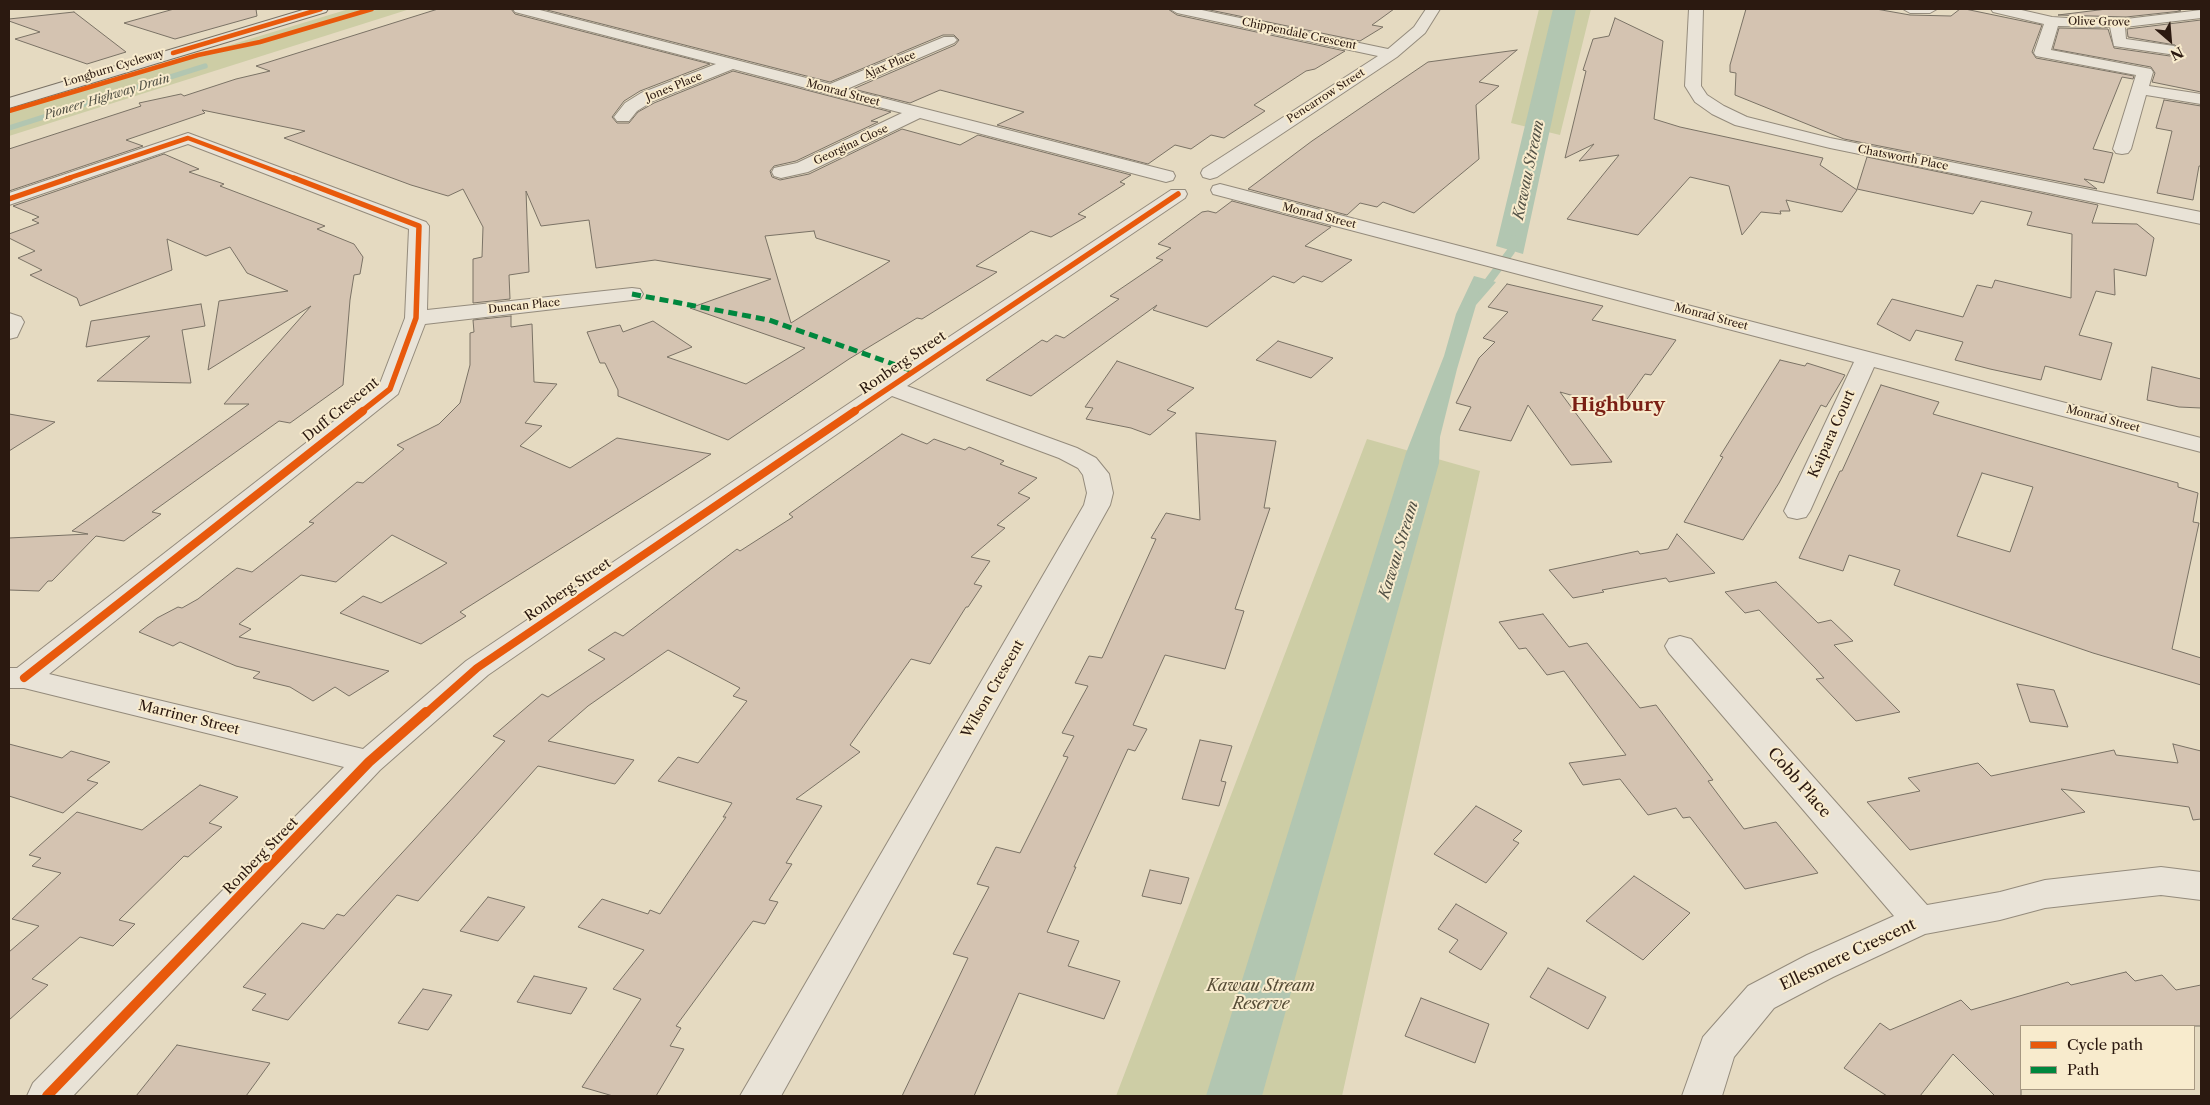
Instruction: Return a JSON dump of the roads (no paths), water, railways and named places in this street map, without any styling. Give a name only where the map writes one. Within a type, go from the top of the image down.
[{"type":"main road","points":[[9,103],[321,9]]},
{"type":"street","name":"Monrad Street","points":[[520,9],[832,89],[1191,185],[1473,255],[2201,445]]},
{"type":"street","name":"Chippendale Crescent","points":[[1177,9],[1391,54]]},
{"type":"street","name":"Pencarrow Street","points":[[1191,185],[1224,183],[1217,176],[1210,173],[1391,54],[1420,30],[1433,9]]},
{"type":"street","name":"Chatsworth Place","points":[[1696,9],[1693,86],[1701,98],[1718,110],[1741,121],[1830,143],[2201,218]]},
{"type":"street","points":[[1910,9],[1930,9]]},
{"type":"street","name":"Olive Grove","points":[[1998,9],[2052,20],[2117,23],[2201,14]]},
{"type":"street","points":[[2052,20],[2042,53],[2145,72],[2122,149]]},
{"type":"street","points":[[2117,23],[2119,43],[2169,49]]},
{"type":"street","name":"Ajax Place","points":[[832,89],[949,40]]},
{"type":"street","name":"Jones Place","points":[[623,117],[631,107],[647,96],[731,64]]},
{"type":"street","points":[[2140,89],[2201,99]]},
{"type":"street","name":"Georgina Close","points":[[781,172],[802,168],[918,112]]},
{"type":"street","name":"Duff Crescent","points":[[9,199],[188,138],[419,226],[416,318],[390,389],[16,678]]},
{"type":"street","name":"Ronberg Street","points":[[46,1096],[369,762],[498,652],[1191,185]]},
{"type":"street","name":"Duncan Place","points":[[416,318],[632,294]]},
{"type":"street","points":[[9,320],[13,322],[9,332]]},
{"type":"street","name":"Kaipara Court","points":[[1797,511],[1867,358]]},
{"type":"street","name":"Wilson Crescent","points":[[760,1096],[1097,505],[1100,493],[1100,483],[1096,474],[1086,463],[1068,453],[889,387]]},
{"type":"street","name":"Cobb Place","points":[[1680,646],[1919,921]]},
{"type":"street","name":"Marriner Street","points":[[16,678],[369,762]]},
{"type":"street","name":"Ellesmere Crescent","points":[[1702,1096],[1716,1049],[1762,997],[1820,966],[1919,921],[2000,906],[2045,894],[2161,881],[2201,886]]},
{"type":"water","points":[[1553,9],[1576,9],[1523,254],[1496,246]]},
{"type":"water","points":[[1474,276],[1496,282],[1476,305],[1457,369],[1440,437],[1439,463],[1262,1096],[1206,1096],[1406,453],[1444,356],[1456,314]]},
{"type":"waterway","name":"Pioneer Highway Drain","points":[[9,128],[205,66]]},
{"type":"waterway","name":"Kawau Stream","points":[[1482,290],[1511,251],[1514,239]]},
{"type":"district","name":"Highbury","points":[[1618,406]]},
{"type":"park label","name":"Kawau Stream Reserve","points":[[1261,995]]}]
